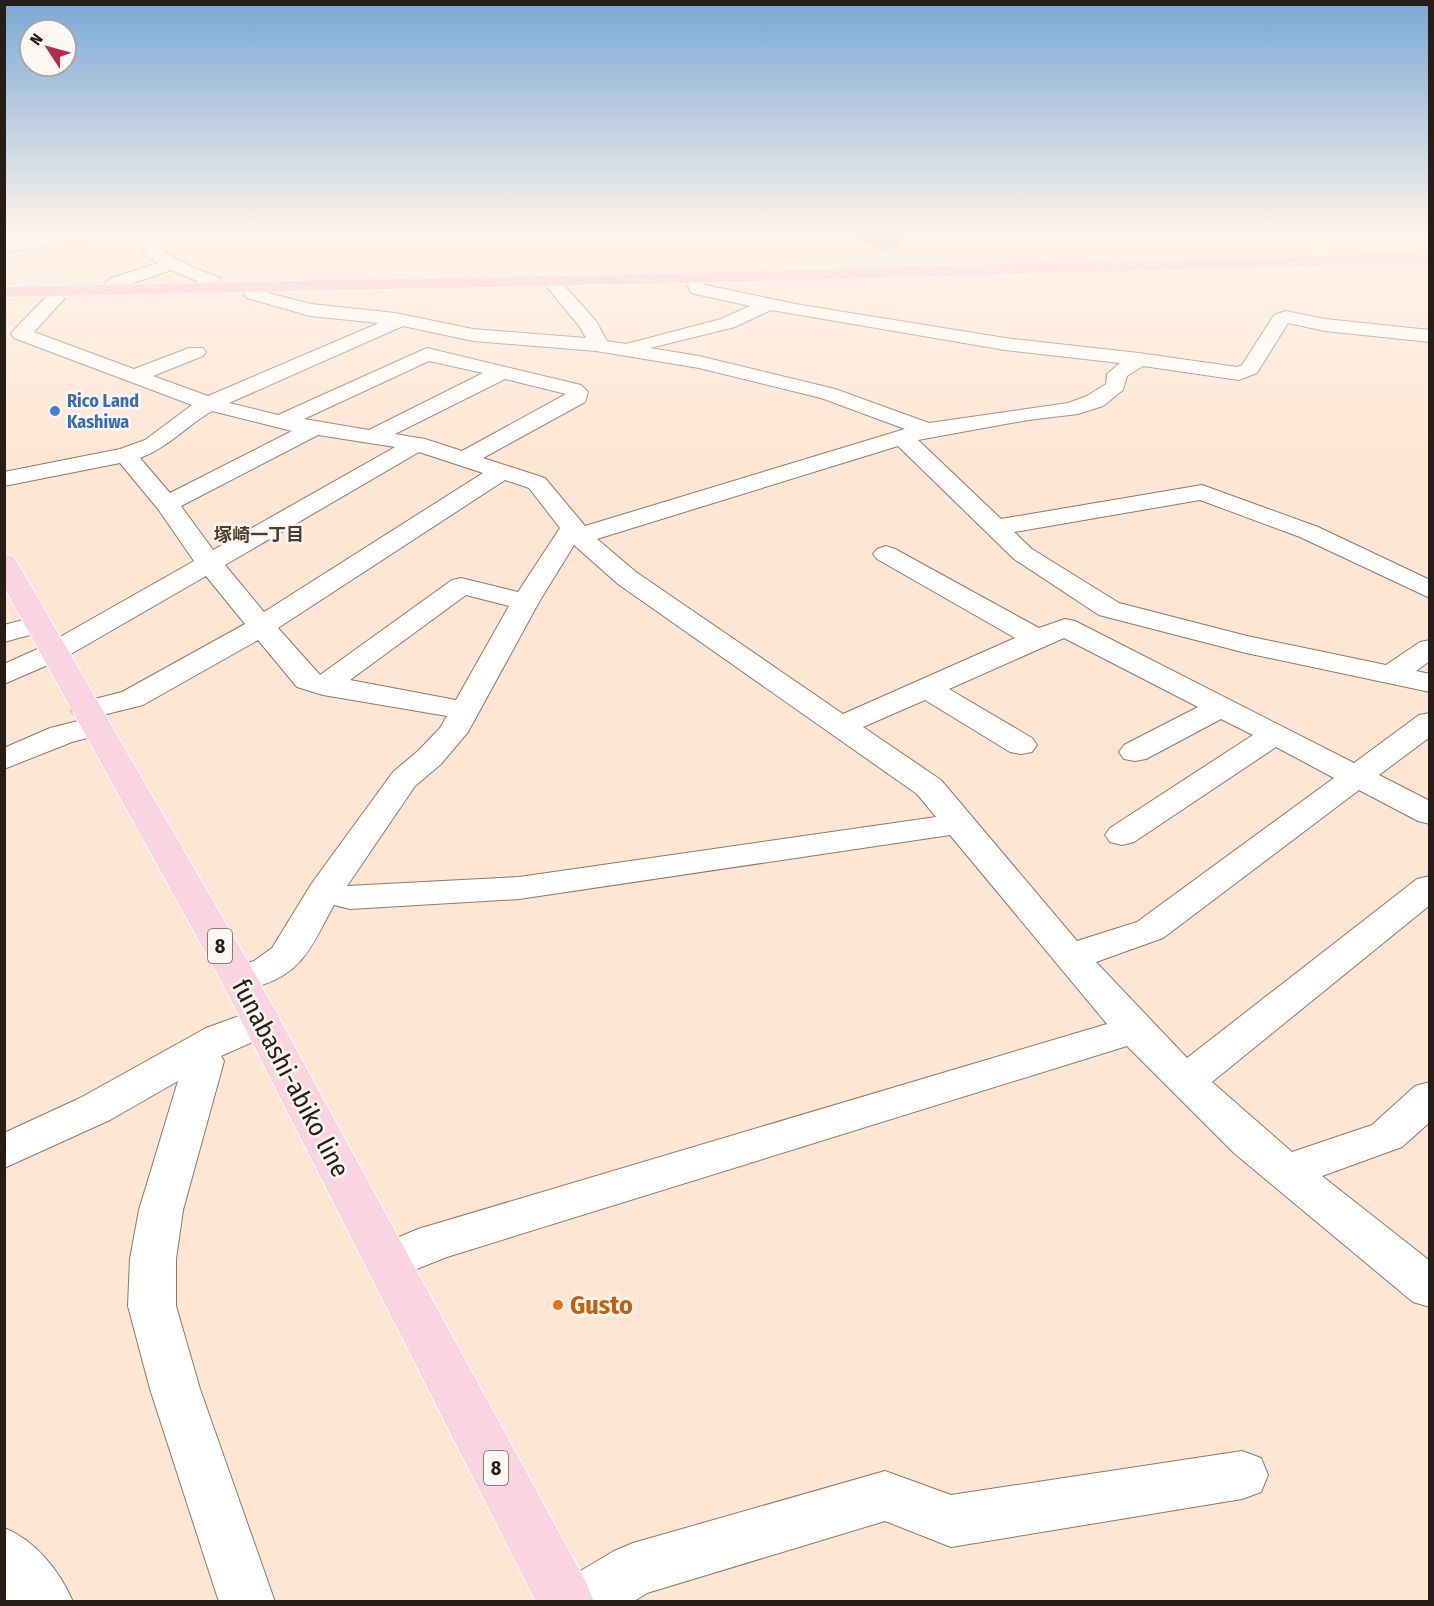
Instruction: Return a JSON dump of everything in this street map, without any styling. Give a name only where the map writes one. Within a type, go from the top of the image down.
[{"type":"main road","name":"funabashi-abiko line","points":[[6,567],[32,637],[91,718],[239,979],[566,1602]]},
{"type":"street","points":[[44,308],[13,336],[134,376],[208,404],[281,422],[417,444],[537,483],[576,532],[627,578],[929,787],[1070,957],[1186,1081],[1249,1141],[1430,1288]]},
{"type":"street","points":[[303,308],[400,320],[473,335],[599,345],[699,362],[804,386],[915,434],[1023,554],[1109,609],[1246,644],[1430,684]]},
{"type":"street","points":[[574,308],[589,325],[599,345]]},
{"type":"street","points":[[624,349],[728,323],[761,308]]},
{"type":"street","points":[[788,308],[900,324],[1005,344],[1139,359],[1239,374],[1250,369],[1281,319],[1286,317],[1325,325],[1430,336]]},
{"type":"street","points":[[4,479],[125,455],[153,445],[185,418],[208,404],[400,320]]},
{"type":"street","points":[[134,376],[196,352]]},
{"type":"street","points":[[281,422],[427,354],[574,389],[577,397],[464,459]]},
{"type":"street","points":[[239,979],[267,970],[285,957],[325,891],[404,779],[430,757],[453,732],[462,710],[525,602],[576,532],[915,434],[1028,413],[1070,409],[1095,401],[1116,386],[1117,374],[1139,359]]},
{"type":"street","points":[[371,437],[502,372]]},
{"type":"street","points":[[167,504],[314,428]]},
{"type":"street","points":[[4,675],[32,637],[209,563],[417,444]]},
{"type":"street","points":[[125,455],[167,504],[209,563],[263,625],[307,681],[322,686],[462,710]]},
{"type":"street","points":[[4,760],[61,735],[132,699],[263,625],[503,471]]},
{"type":"street","points":[[997,527],[1202,492],[1309,532],[1430,590]]},
{"type":"street","points":[[886,554],[1037,639]]},
{"type":"street","points":[[322,686],[461,586],[525,602]]},
{"type":"street","points":[[841,726],[1065,627],[1430,814]]},
{"type":"street","points":[[1391,675],[1430,648]]},
{"type":"street","points":[[926,688],[1021,745]]},
{"type":"street","points":[[1135,752],[1220,707]]},
{"type":"street","points":[[1070,957],[1150,930],[1430,722]]},
{"type":"street","points":[[1122,835],[1274,735]]},
{"type":"street","points":[[325,891],[350,898],[519,888],[961,823]]},
{"type":"street","points":[[1186,1081],[1430,887]]},
{"type":"street","points":[[5,1150],[94,1109],[220,1038],[261,1022]]},
{"type":"street","points":[[389,1261],[434,1242],[1136,1029]]},
{"type":"street","points":[[195,1053],[204,1061],[161,1210],[153,1259],[152,1306],[175,1389],[247,1602]]},
{"type":"street","points":[[1286,1171],[1387,1136],[1430,1097]]},
{"type":"street","points":[[582,1602],[633,1570],[885,1496],[951,1521],[1242,1475]]},
{"type":"street","points":[[4,1554],[45,1602]]},
{"type":"place","name":"Rico Land Kashiwa","points":[[55,411]]},
{"type":"place","name":"Gusto","points":[[558,1305]]},
{"type":"district","name":"塚崎一丁目","points":[[259,535]]}]
